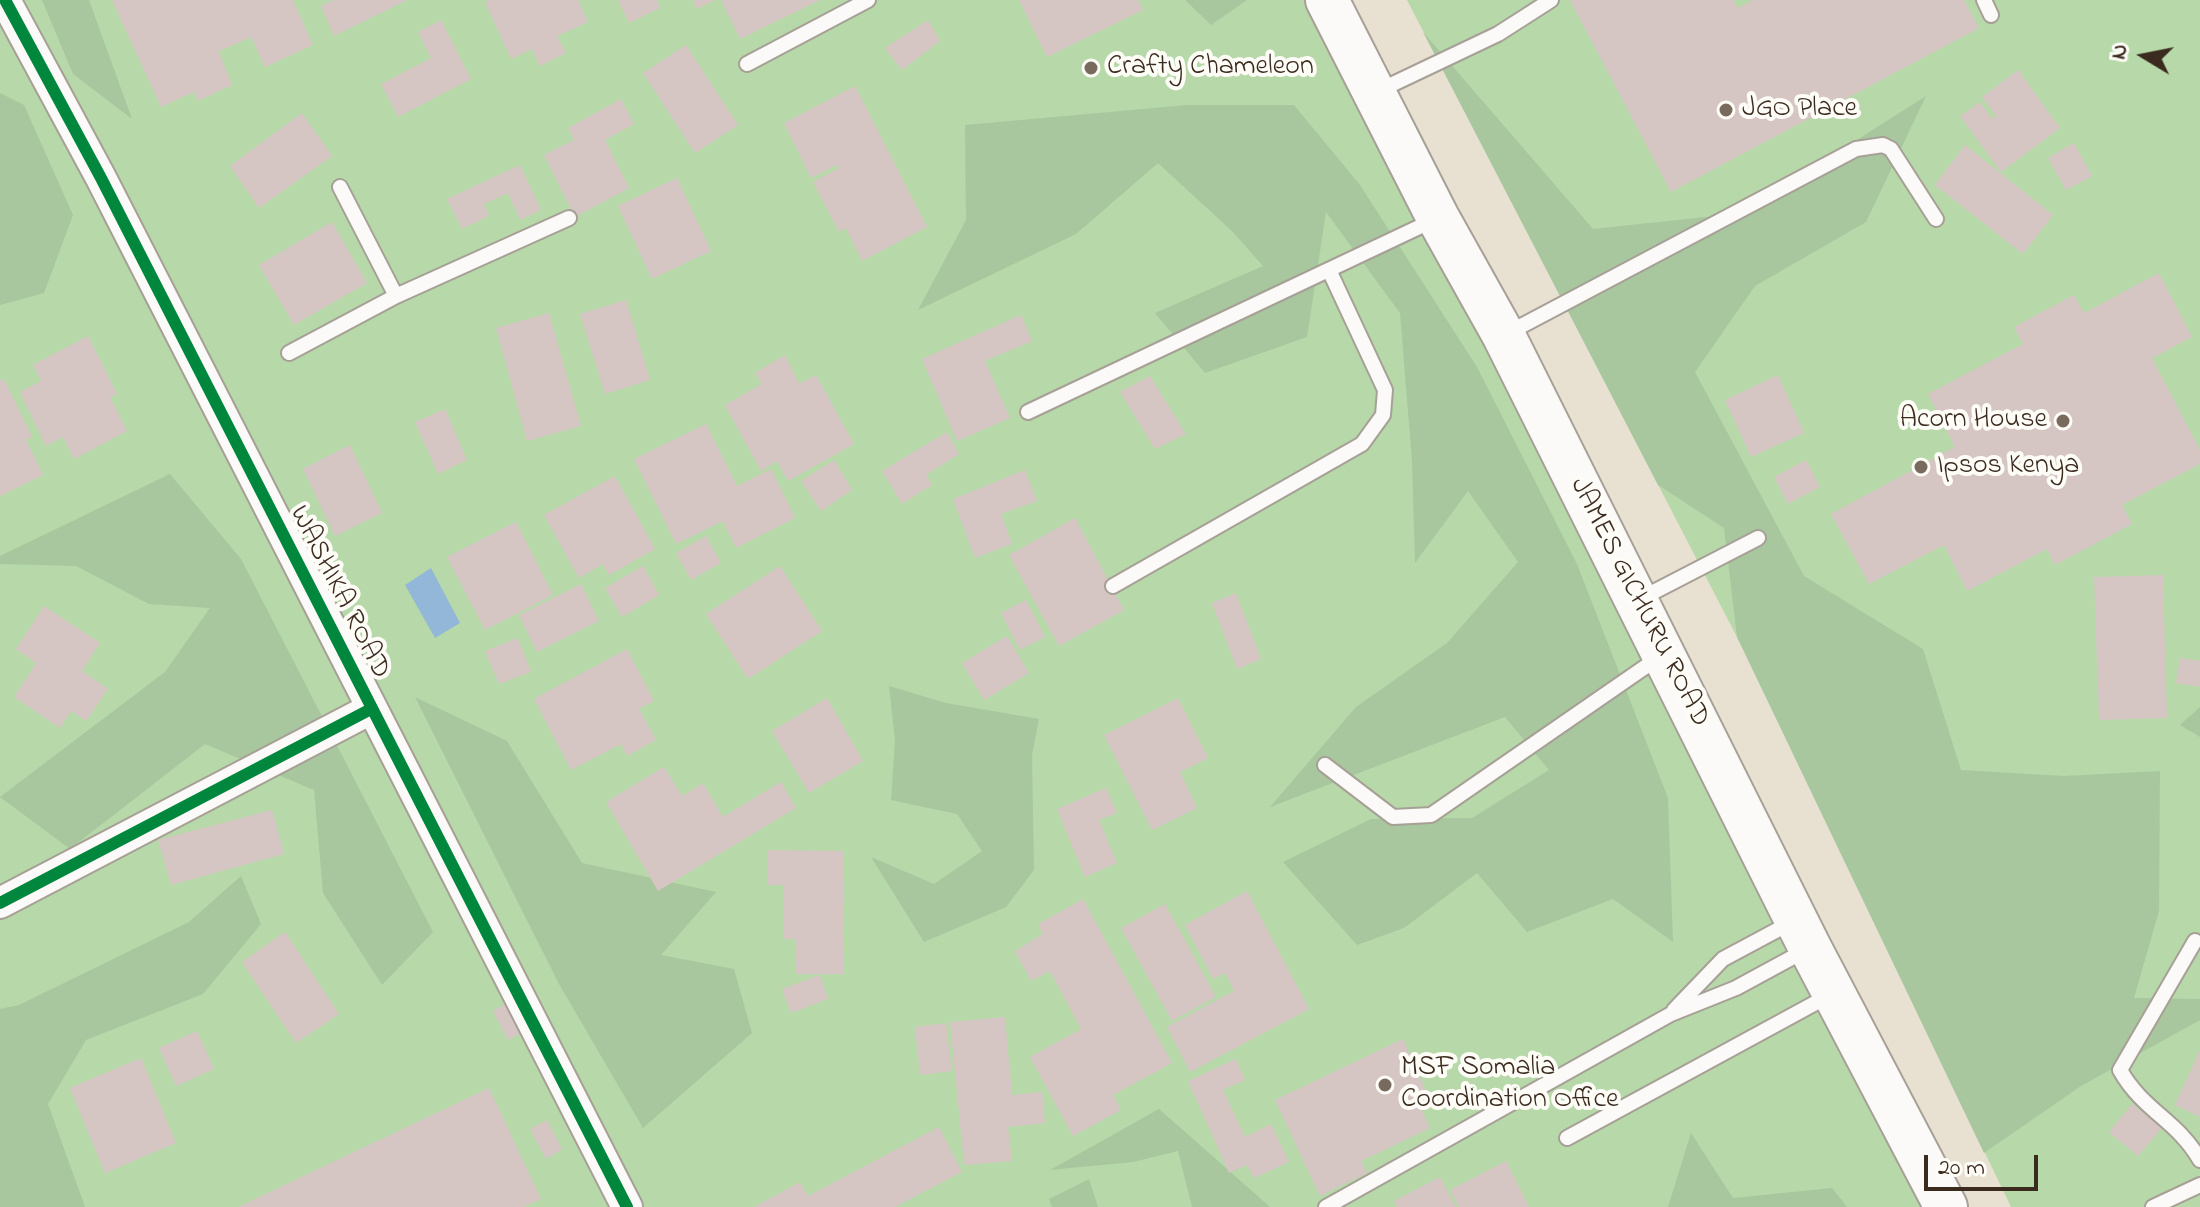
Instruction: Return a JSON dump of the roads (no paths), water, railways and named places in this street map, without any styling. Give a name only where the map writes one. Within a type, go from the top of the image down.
[{"type":"main road","name":"JAMES GICHURU ROAD","points":[[1327,0],[1438,218],[1504,336],[1833,994],[1946,1207]]},
{"type":"street","name":"WASHIKA ROAD","points":[[5,0],[101,178],[627,1207]]},
{"type":"street","points":[[0,903],[371,709]]},
{"type":"lane","points":[[747,64],[868,0]]},
{"type":"lane","points":[[1375,92],[1498,34],[1551,0]]},
{"type":"lane","points":[[1984,0],[1991,15]]},
{"type":"lane","points":[[1504,336],[1856,149],[1883,145],[1891,149],[1936,219]]},
{"type":"lane","points":[[340,187],[396,296]]},
{"type":"lane","points":[[289,353],[396,296],[569,218]]},
{"type":"lane","points":[[1028,412],[1438,218]]},
{"type":"lane","points":[[1113,586],[1362,444],[1383,415],[1385,390],[1329,270]]},
{"type":"lane","points":[[1637,601],[1758,538]]},
{"type":"lane","points":[[1325,765],[1393,817],[1431,815],[1664,653]]},
{"type":"lane","points":[[1326,1207],[1671,1014],[1736,988],[1803,934]]},
{"type":"lane","points":[[1671,1014],[1723,959],[1803,934]]},
{"type":"lane","points":[[2195,941],[2120,1070],[2134,1095],[2187,1138],[2200,1160]]},
{"type":"lane","points":[[1567,1138],[1833,994]]},
{"type":"lane","points":[[2153,1207],[2200,1185]]},
{"type":"water","points":[[431,568],[460,623],[435,638],[405,585]]},
{"type":"place","name":"Crafty Chameleon","points":[[1091,68]]},
{"type":"place","name":"JGO Place","points":[[1726,110]]},
{"type":"place","name":"Acorn House","points":[[2063,421]]},
{"type":"place","name":"Ipsos Kenya","points":[[1921,467]]},
{"type":"place","name":"MSF Somalia Coordination Office","points":[[1385,1085]]}]
